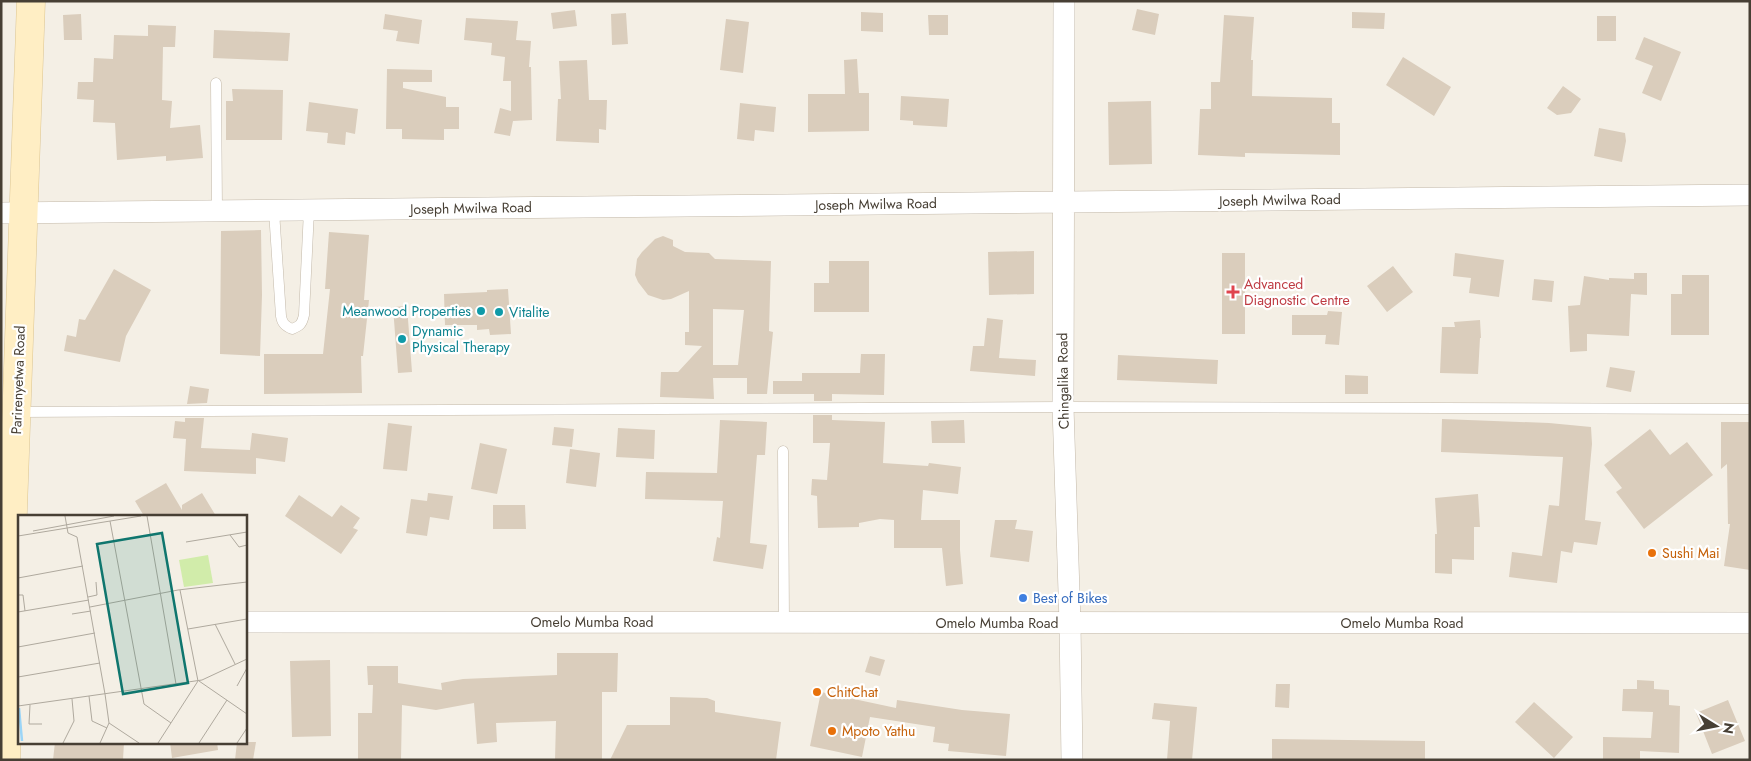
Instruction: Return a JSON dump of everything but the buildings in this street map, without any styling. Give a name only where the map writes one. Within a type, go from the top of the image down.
[{"type":"main road","name":"Parirenyetwa Road","points":[[6,760],[14,622],[16,412],[13,213],[31,1]]},
{"type":"street","name":"Chingalika Road","points":[[1064,1],[1063,407],[1072,760]]},
{"type":"street","name":"Joseph Mwilwa Road","points":[[13,213],[1750,195]]},
{"type":"street","name":"Omelo Mumba Road","points":[[246,622],[1750,623]]},
{"type":"lane","points":[[216,83],[217,211]]},
{"type":"lane","points":[[274,210],[281,316],[282,322],[292,329],[300,326],[304,315],[309,210]]},
{"type":"lane","points":[[16,412],[1063,407],[1750,409]]},
{"type":"lane","points":[[783,451],[784,622]]},
{"type":"place","name":"Advanced Diagnostic Centre","points":[[1233,292]]},
{"type":"place","name":"Meanwood Properties","points":[[481,311]]},
{"type":"place","name":"Vitalite","points":[[499,312]]},
{"type":"place","name":"Dynamic Physical Therapy","points":[[402,339]]},
{"type":"place","name":"Sushi Mai","points":[[1652,553]]},
{"type":"place","name":"Best of Bikes","points":[[1023,598]]},
{"type":"place","name":"ChitChat","points":[[817,692]]},
{"type":"place","name":"Mpoto Yathu","points":[[832,731]]}]
